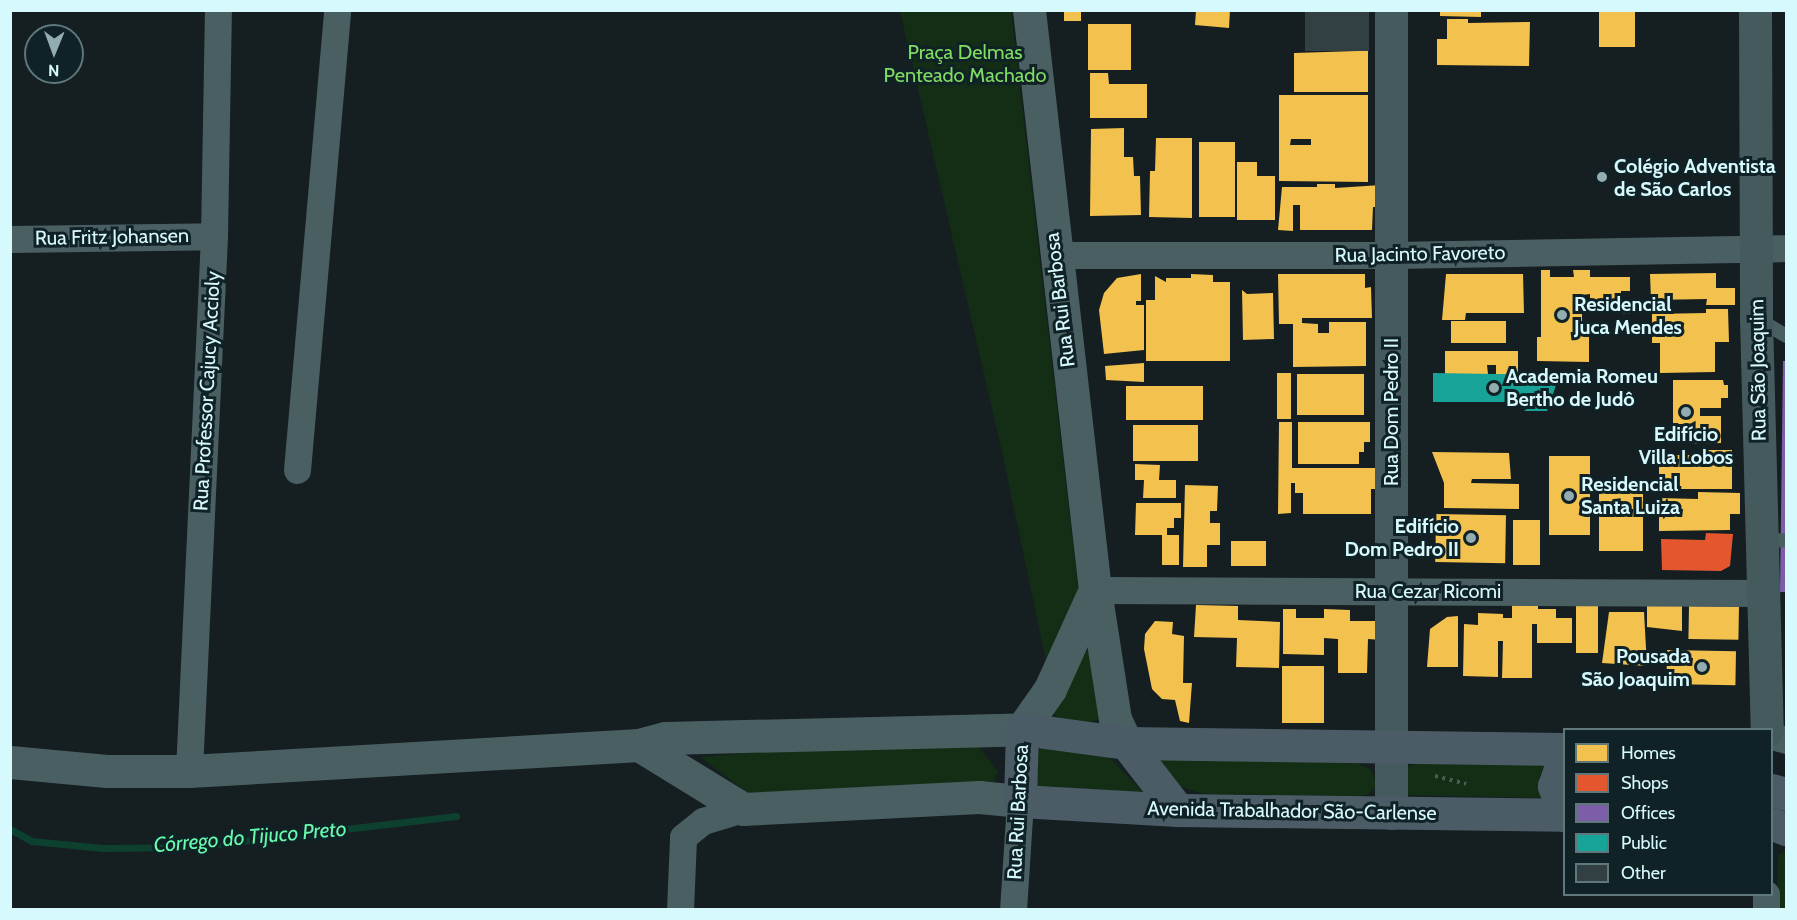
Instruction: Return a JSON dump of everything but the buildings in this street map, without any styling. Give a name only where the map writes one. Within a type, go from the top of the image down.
[{"type":"main road","name":"Rua Dom Pedro II","points":[[1390,813],[1391,10]]},
{"type":"main road","name":"Rua São Joaquim","points":[[1755,10],[1772,248],[1756,318],[1774,541],[1762,594],[1767,728]]},
{"type":"main road","points":[[1022,729],[1126,743],[1390,749],[1563,749]]},
{"type":"main road","name":"Rua Rui Barbosa","points":[[1020,801],[1022,729]]},
{"type":"main road","points":[[1126,743],[1178,810]]},
{"type":"main road","points":[[1563,760],[1554,786],[1563,812]]},
{"type":"main road","name":"Avenida Trabalhador São-Carlense","points":[[1020,801],[1178,810],[1563,815]]},
{"type":"street","name":"Rua Professor Cajucy Accioly","points":[[189,771],[214,236],[218,10]]},
{"type":"street","points":[[297,470],[337,10]]},
{"type":"street","name":"Rua Rui Barbosa","points":[[1029,10],[1054,255],[1095,590],[1115,719],[1126,743]]},
{"type":"street","name":"Rua Fritz Johansen","points":[[10,239],[214,236]]},
{"type":"street","name":"Rua Jacinto Favoreto","points":[[1054,255],[1392,255],[1772,248]]},
{"type":"street","name":"Rua Rui Barbosa","points":[[1022,729],[1050,689],[1095,590]]},
{"type":"street","name":"Rua Cezar Ricomi","points":[[1095,590],[1762,594]]},
{"type":"street","points":[[10,762],[107,771],[189,771],[639,745],[665,738],[1022,729]]},
{"type":"street","points":[[639,745],[743,809]]},
{"type":"street","points":[[680,909],[683,837],[702,821],[743,809],[979,797],[1020,801]]},
{"type":"street","name":"Rua Rui Barbosa","points":[[1013,909],[1020,801]]},
{"type":"lane","points":[[1756,318],[1786,336]]},
{"type":"path","points":[[1429,773],[1455,783],[1477,784]]},
{"type":"green space","name":"Praça Delmas Penteado Machado","points":[[900,11],[1011,11],[1079,597],[1047,666],[1002,452]]},
{"type":"green space","points":[[1089,648],[1101,719],[1087,723],[1056,717],[1051,710]]},
{"type":"green space","points":[[978,746],[998,772],[994,782],[752,796],[700,757],[812,748]]},
{"type":"green space","points":[[1043,748],[1106,754],[1145,794],[1040,788],[1033,782],[1038,750]]},
{"type":"green space","points":[[1158,760],[1356,762],[1371,770],[1377,786],[1367,795],[1356,796],[1203,794],[1174,784]]},
{"type":"green space","points":[[1416,762],[1545,764],[1539,778],[1545,798],[1407,795],[1405,769]]},
{"type":"green space","points":[[1786,850],[1786,909],[1777,910],[1778,855]]},
{"type":"waterway","name":"Córrego do Tijuco Preto","points":[[10,829],[32,841],[103,848],[192,847],[456,816]]},
{"type":"place","name":"Colégio Adventista de São Carlos","points":[[1602,177]]},
{"type":"place","name":"Residencial Juca Mendes","points":[[1562,315]]},
{"type":"place","name":"Academia Romeu Bertho de Judô","points":[[1494,388]]},
{"type":"place","name":"Edifício Villa Lobos","points":[[1686,412]]},
{"type":"place","name":"Residencial Santa Luiza","points":[[1569,496]]},
{"type":"place","name":"Edifício Dom Pedro II","points":[[1471,538]]},
{"type":"place","name":"Pousada São Joaquim","points":[[1702,667]]}]
